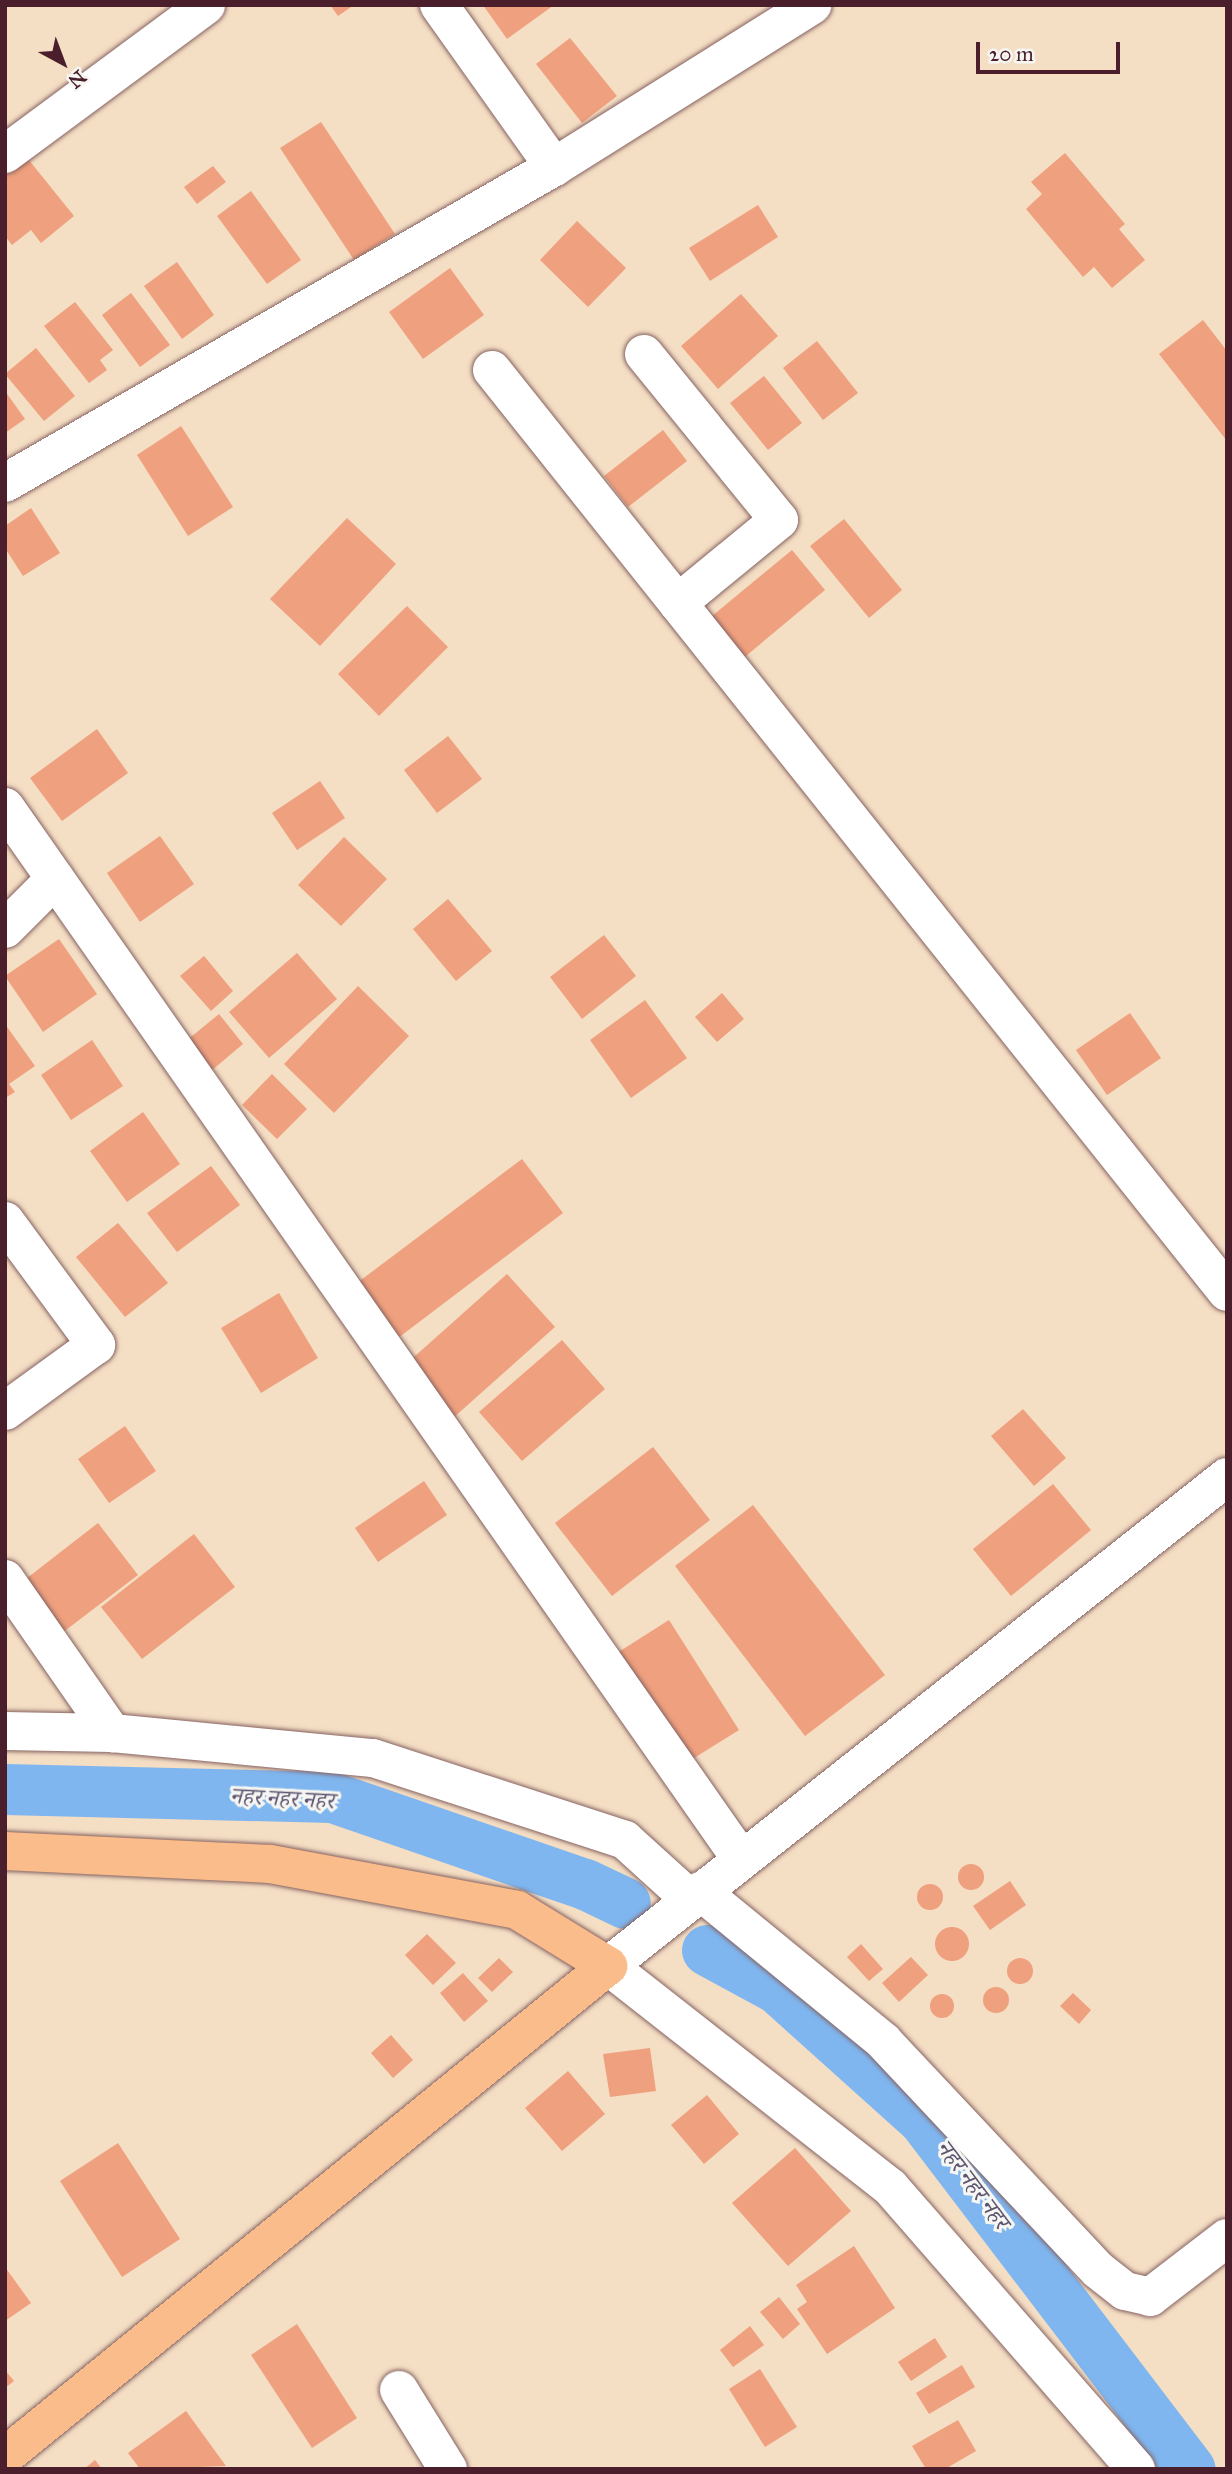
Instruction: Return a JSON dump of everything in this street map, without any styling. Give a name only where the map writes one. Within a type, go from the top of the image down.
[{"type":"main road","points":[[5,1851],[270,1864],[516,1910],[608,1966],[5,2456]]},
{"type":"street","points":[[5,154],[206,5]]},
{"type":"street","points":[[439,5],[554,167]]},
{"type":"street","points":[[5,483],[554,167],[812,5]]},
{"type":"street","points":[[644,354],[779,520],[678,603]]},
{"type":"street","points":[[492,370],[1227,1292]]},
{"type":"street","points":[[5,807],[741,1859]]},
{"type":"street","points":[[5,929],[55,879]]},
{"type":"street","points":[[5,1221],[96,1345],[5,1411]]},
{"type":"street","points":[[1136,2469],[890,2187],[608,1966],[1227,1478]]},
{"type":"street","points":[[5,1579],[112,1733]]},
{"type":"street","points":[[5,1731],[112,1733],[373,1758],[625,1840],[883,2041],[1098,2270],[1125,2291],[1150,2297],[1227,2238]]},
{"type":"street","points":[[399,2390],[448,2469]]},
{"type":"building","points":[[330,5],[354,5],[338,16]]},
{"type":"building","points":[[483,5],[554,5],[507,39]]},
{"type":"building","points":[[570,38],[617,96],[582,123],[536,64]]},
{"type":"building","points":[[321,122],[395,234],[354,260],[280,148]]},
{"type":"building","points":[[20,149],[74,216],[41,243],[31,230],[12,245],[5,236],[5,161]]},
{"type":"building","points":[[1065,153],[1125,224],[1119,229],[1145,260],[1112,288],[1094,267],[1083,277],[1026,209],[1042,194],[1031,182]]},
{"type":"building","points":[[213,166],[226,182],[197,204],[184,187]]},
{"type":"building","points":[[251,191],[301,260],[267,284],[217,216]]},
{"type":"building","points":[[758,205],[778,237],[710,281],[689,248]]},
{"type":"building","points":[[577,221],[626,268],[588,307],[540,260]]},
{"type":"building","points":[[177,262],[214,315],[182,339],[144,286]]},
{"type":"building","points":[[450,268],[484,315],[423,359],[389,312]]},
{"type":"building","points":[[131,293],[170,345],[140,367],[102,315]]},
{"type":"building","points":[[741,294],[778,336],[718,389],[681,346]]},
{"type":"building","points":[[75,302],[113,350],[100,360],[107,370],[89,383],[44,326]]},
{"type":"building","points":[[1203,320],[1227,351],[1227,441],[1159,354]]},
{"type":"building","points":[[817,341],[858,393],[823,420],[783,368]]},
{"type":"building","points":[[36,348],[75,396],[44,421],[5,374]]},
{"type":"building","points":[[764,376],[802,423],[768,450],[730,403]]},
{"type":"building","points":[[5,391],[25,419],[5,433]]},
{"type":"building","points":[[181,426],[233,507],[188,536],[137,455]]},
{"type":"building","points":[[663,430],[687,461],[628,507],[604,476]]},
{"type":"building","points":[[31,508],[60,553],[23,576],[5,548],[5,526]]},
{"type":"building","points":[[347,518],[396,564],[320,646],[270,599]]},
{"type":"building","points":[[844,519],[902,590],[869,618],[810,546]]},
{"type":"building","points":[[792,550],[825,590],[740,661],[706,621]]},
{"type":"building","points":[[407,606],[448,647],[379,716],[338,674]]},
{"type":"building","points":[[97,729],[128,773],[62,821],[30,778]]},
{"type":"building","points":[[448,736],[482,779],[437,813],[404,770]]},
{"type":"building","points":[[320,781],[345,818],[297,850],[272,813]]},
{"type":"building","points":[[160,836],[194,884],[140,922],[107,873]]},
{"type":"building","points":[[344,837],[387,879],[341,926],[298,885]]},
{"type":"building","points":[[448,899],[492,951],[456,981],[413,929]]},
{"type":"building","points":[[604,935],[636,976],[582,1019],[550,977]]},
{"type":"building","points":[[59,939],[97,994],[43,1032],[5,976]]},
{"type":"building","points":[[297,953],[337,999],[269,1058],[229,1012]]},
{"type":"building","points":[[204,956],[233,991],[211,1011],[180,976]]},
{"type":"building","points":[[358,986],[409,1036],[334,1113],[284,1064]]},
{"type":"building","points":[[722,993],[744,1019],[717,1042],[695,1017]]},
{"type":"building","points":[[645,1000],[687,1058],[631,1098],[590,1040]]},
{"type":"building","points":[[1130,1013],[1161,1058],[1107,1095],[1076,1050]]},
{"type":"building","points":[[219,1014],[243,1044],[211,1071],[186,1041]]},
{"type":"building","points":[[5,1024],[35,1066],[9,1084],[15,1092],[5,1098]]},
{"type":"building","points":[[92,1040],[123,1086],[71,1120],[41,1075]]},
{"type":"building","points":[[272,1074],[307,1109],[277,1139],[242,1105]]},
{"type":"building","points":[[143,1112],[180,1164],[127,1202],[90,1151]]},
{"type":"building","points":[[522,1159],[563,1213],[398,1338],[357,1283]]},
{"type":"building","points":[[211,1166],[240,1205],[177,1252],[147,1213]]},
{"type":"building","points":[[118,1223],[168,1283],[125,1317],[76,1257]]},
{"type":"building","points":[[507,1274],[555,1327],[453,1418],[405,1365]]},
{"type":"building","points":[[279,1293],[318,1358],[261,1393],[221,1328]]},
{"type":"building","points":[[562,1340],[605,1389],[522,1461],[479,1412]]},
{"type":"building","points":[[1023,1409],[1066,1458],[1034,1486],[991,1436]]},
{"type":"building","points":[[125,1426],[156,1471],[109,1503],[78,1459]]},
{"type":"building","points":[[653,1447],[710,1520],[612,1596],[555,1523]]},
{"type":"building","points":[[424,1481],[447,1515],[378,1562],[355,1528]]},
{"type":"building","points":[[1053,1484],[1091,1530],[1011,1596],[973,1549]]},
{"type":"building","points":[[753,1505],[885,1675],[805,1736],[675,1566]]},
{"type":"building","points":[[98,1523],[138,1575],[62,1633],[22,1582]]},
{"type":"building","points":[[194,1534],[235,1587],[142,1659],[101,1607]]},
{"type":"building","points":[[669,1620],[739,1730],[686,1763],[617,1653]]},
{"type":"building","points":[[971,1864],[980,1868],[984,1877],[980,1886],[971,1890],[962,1886],[958,1877],[962,1868]]},
{"type":"building","points":[[1010,1881],[1026,1905],[990,1930],[973,1906]]},
{"type":"building","points":[[930,1884],[939,1888],[943,1897],[939,1906],[930,1910],[921,1906],[917,1897],[921,1888]]},
{"type":"building","points":[[952,1927],[964,1932],[969,1944],[964,1956],[952,1961],[940,1956],[935,1944],[940,1932]]},
{"type":"building","points":[[427,1934],[456,1963],[433,1985],[405,1955]]},
{"type":"building","points":[[861,1944],[883,1969],[869,1981],[847,1957]]},
{"type":"building","points":[[911,1957],[928,1975],[899,2002],[882,1983]]},
{"type":"building","points":[[499,1958],[513,1972],[492,1992],[478,1978]]},
{"type":"building","points":[[1020,1958],[1029,1962],[1033,1971],[1029,1980],[1020,1984],[1011,1980],[1007,1971],[1011,1962]]},
{"type":"building","points":[[463,1973],[488,2001],[464,2022],[440,1993]]},
{"type":"building","points":[[996,1987],[1005,1991],[1009,2000],[1005,2009],[996,2013],[987,2009],[983,2000],[987,1991]]},
{"type":"building","points":[[1073,1993],[1091,2010],[1079,2024],[1060,2006]]},
{"type":"building","points":[[942,1994],[953,2001],[954,2006],[947,2017],[942,2018],[931,2011],[930,2006],[937,1995]]},
{"type":"building","points":[[391,2035],[413,2060],[393,2078],[371,2053]]},
{"type":"building","points":[[650,2048],[656,2091],[610,2097],[603,2054]]},
{"type":"building","points":[[568,2071],[605,2114],[562,2151],[525,2108]]},
{"type":"building","points":[[707,2095],[739,2134],[704,2164],[671,2125]]},
{"type":"building","points":[[118,2143],[180,2239],[122,2277],[60,2181]]},
{"type":"building","points":[[795,2148],[851,2211],[788,2266],[732,2203]]},
{"type":"building","points":[[854,2246],[895,2308],[827,2354],[797,2309],[807,2302],[796,2285]]},
{"type":"building","points":[[5,2267],[31,2303],[5,2321]]},
{"type":"building","points":[[779,2297],[800,2324],[783,2339],[760,2312]]},
{"type":"building","points":[[297,2324],[357,2418],[312,2448],[251,2355]]},
{"type":"building","points":[[750,2326],[764,2345],[733,2367],[720,2350]]},
{"type":"building","points":[[935,2338],[947,2357],[911,2381],[898,2362]]},
{"type":"building","points":[[962,2365],[975,2387],[929,2414],[916,2393]]},
{"type":"building","points":[[760,2369],[797,2427],[765,2447],[729,2389]]},
{"type":"building","points":[[5,2370],[14,2381],[5,2388]]},
{"type":"building","points":[[186,2411],[226,2466],[140,2469],[128,2453]]},
{"type":"building","points":[[958,2420],[976,2451],[945,2469],[926,2469],[912,2446]]},
{"type":"building","points":[[95,2460],[102,2469],[84,2469]]},
{"type":"waterway","name":"नहर नहर नहर","points":[[5,1789],[332,1797],[585,1884],[625,1903]]},
{"type":"waterway","name":"नहर नहर नहर","points":[[707,1950],[777,1988],[923,2119],[1190,2469]]}]
